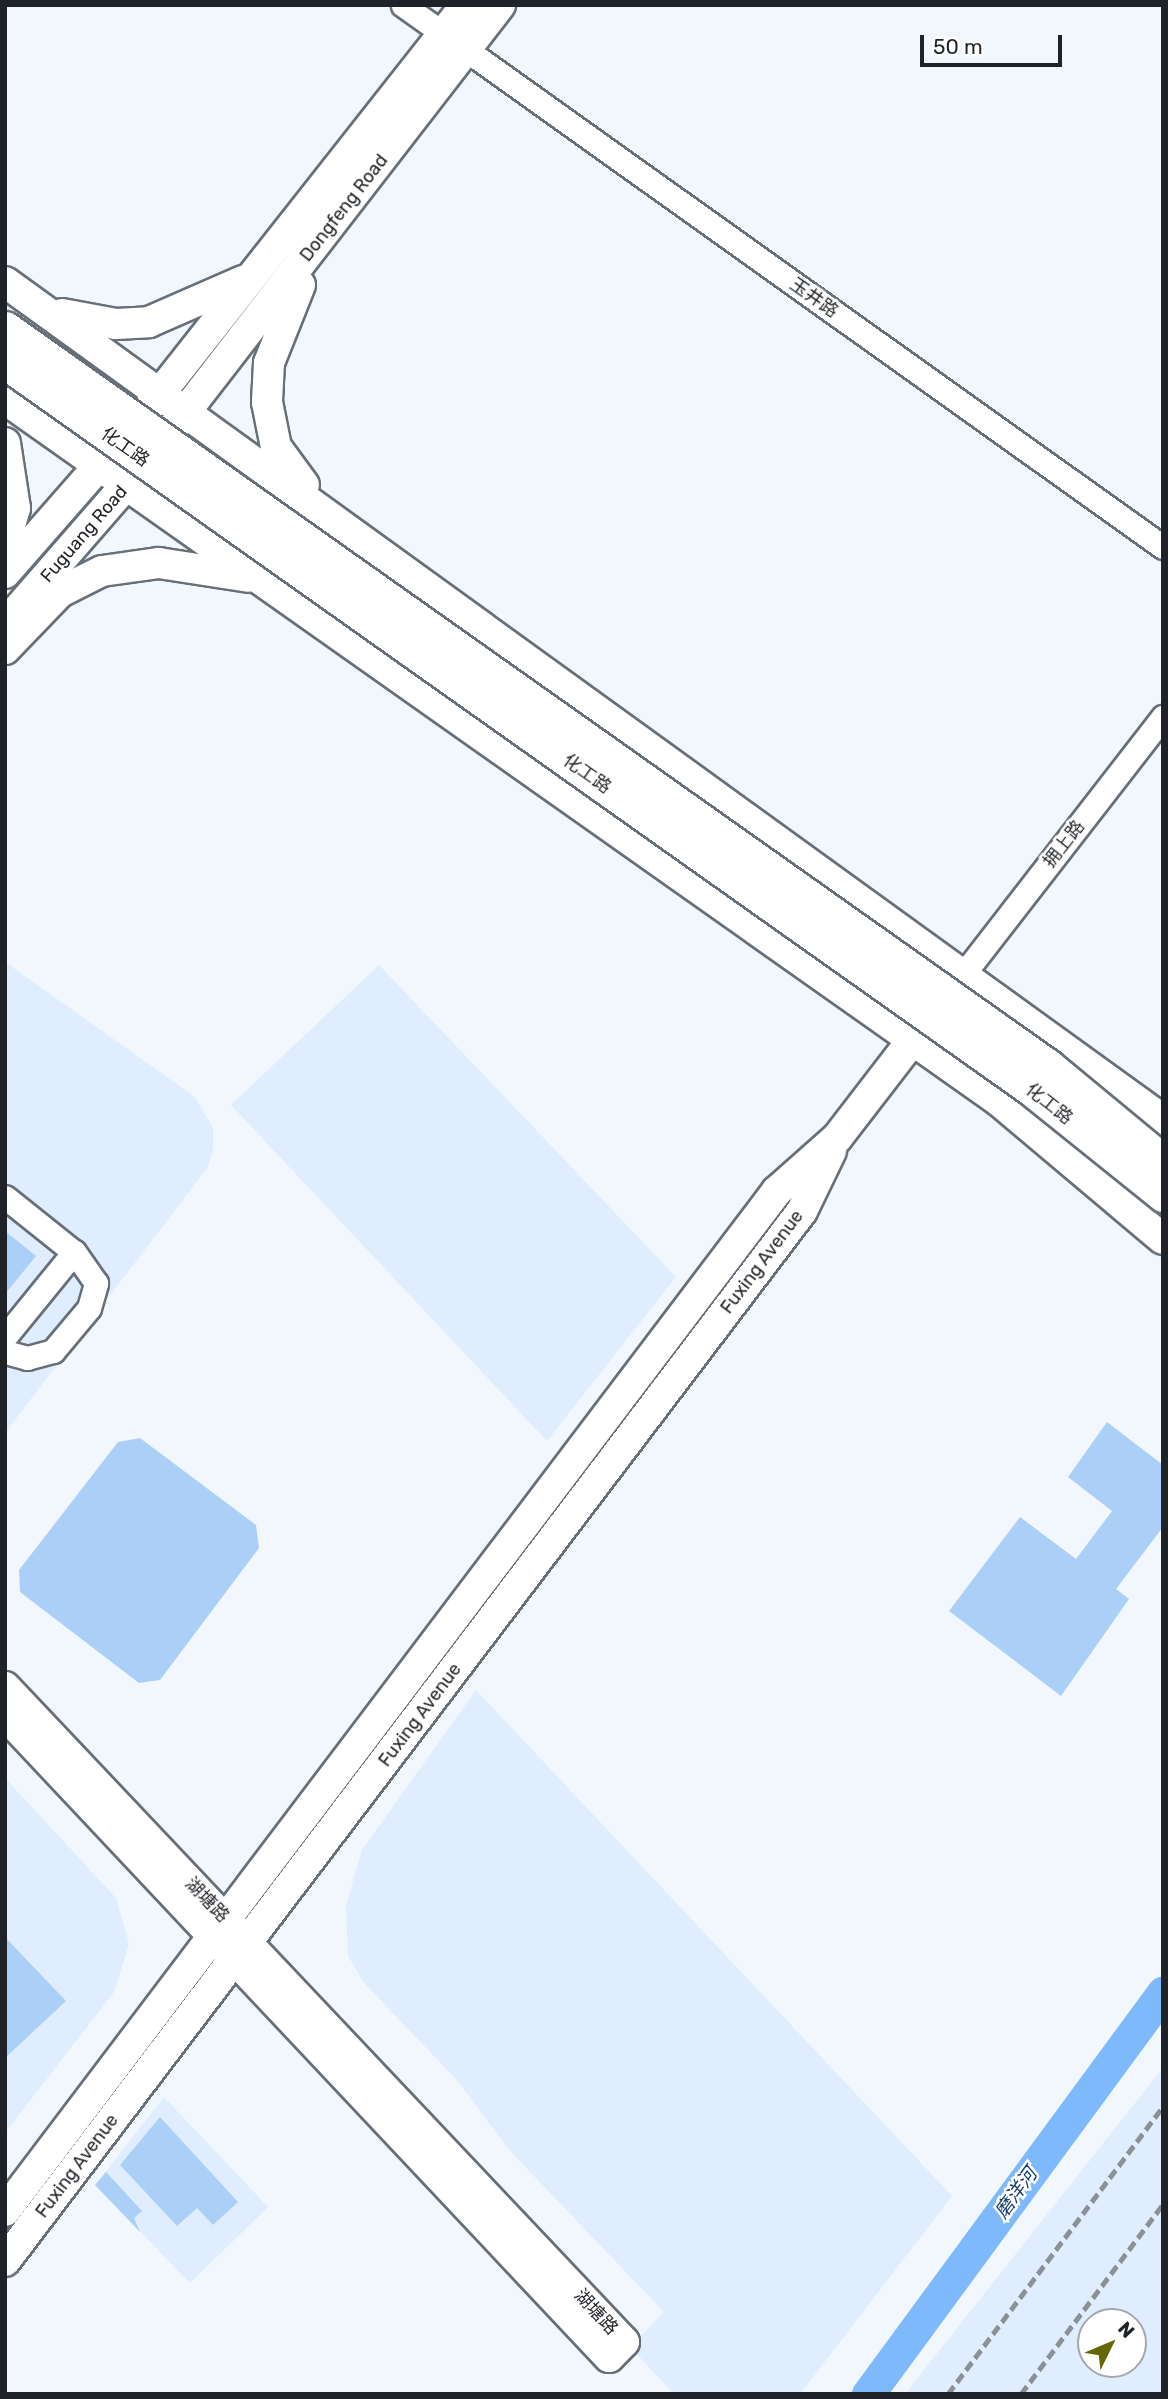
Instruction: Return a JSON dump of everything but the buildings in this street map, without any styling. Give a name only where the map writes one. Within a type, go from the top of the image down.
[{"type":"highway","name":"化工路","points":[[5,328],[1048,1066],[1163,1161]]},
{"type":"highway","name":"化工路","points":[[5,362],[1030,1088],[1163,1195]]},
{"type":"main road","name":"Dongfeng Road","points":[[187,410],[331,225],[455,42],[466,5]]},
{"type":"main road","name":"Dongfeng Road","points":[[163,391],[256,274],[455,42],[500,5]]},
{"type":"main road","points":[[331,225],[284,316],[269,363],[267,402],[276,447],[286,463],[354,534]]},
{"type":"main road","points":[[47,310],[88,321],[149,322],[208,301],[256,274]]},
{"type":"main road","points":[[5,282],[163,391],[354,534],[965,972],[1160,1117]]},
{"type":"main road","name":"Fuguang Road","points":[[5,573],[163,391]]},
{"type":"main road","points":[[5,399],[912,1041],[1095,1177],[1163,1239]]},
{"type":"main road","name":"Fuguang Road","points":[[5,624],[126,487],[187,410]]},
{"type":"main road","points":[[5,443],[15,508],[5,543]]},
{"type":"main road","points":[[5,649],[60,592],[102,571],[159,563],[259,579]]},
{"type":"main road","points":[[837,1138],[965,972]]},
{"type":"main road","name":"Fuxing Avenue","points":[[5,2211],[777,1191],[837,1138]]},
{"type":"main road","name":"Fuxing Avenue","points":[[5,2261],[802,1211],[837,1138]]},
{"type":"main road","name":"湖塘路","points":[[5,1687],[220,1928]]},
{"type":"main road","name":"湖塘路","points":[[5,1715],[220,1928],[624,2342],[610,2357],[241,1950]]},
{"type":"street","name":"玉井路","points":[[403,5],[1163,547]]},
{"type":"street","name":"拥上路","points":[[965,972],[1163,717]]},
{"type":"street","points":[[5,1197],[74,1252],[96,1283],[89,1308],[52,1351],[27,1357],[5,1352]]},
{"type":"street","points":[[5,1337],[74,1252]]},
{"type":"shaded area","points":[[5,962],[195,1097],[213,1128],[213,1149],[208,1167],[5,1433]]},
{"type":"shaded area","points":[[379,965],[676,1277],[547,1441],[231,1105]]},
{"type":"shaded area","points":[[476,1690],[952,2196],[800,2394],[674,2394],[630,2347],[664,2312],[509,2150],[457,2080],[364,1983],[348,1956],[346,1905],[362,1850]]},
{"type":"shaded area","points":[[5,1778],[116,1898],[129,1944],[114,1992],[5,2133]]},
{"type":"shaded area","points":[[1163,2068],[1163,2394],[905,2394]]},
{"type":"shaded area","points":[[164,2097],[268,2207],[190,2283],[95,2185]]},
{"type":"waterway","name":"磨洋河","points":[[868,2394],[1163,1993]]},
{"type":"railway","points":[[948,2394],[1163,2107]]},
{"type":"railway","points":[[1021,2394],[1163,2204]]}]
